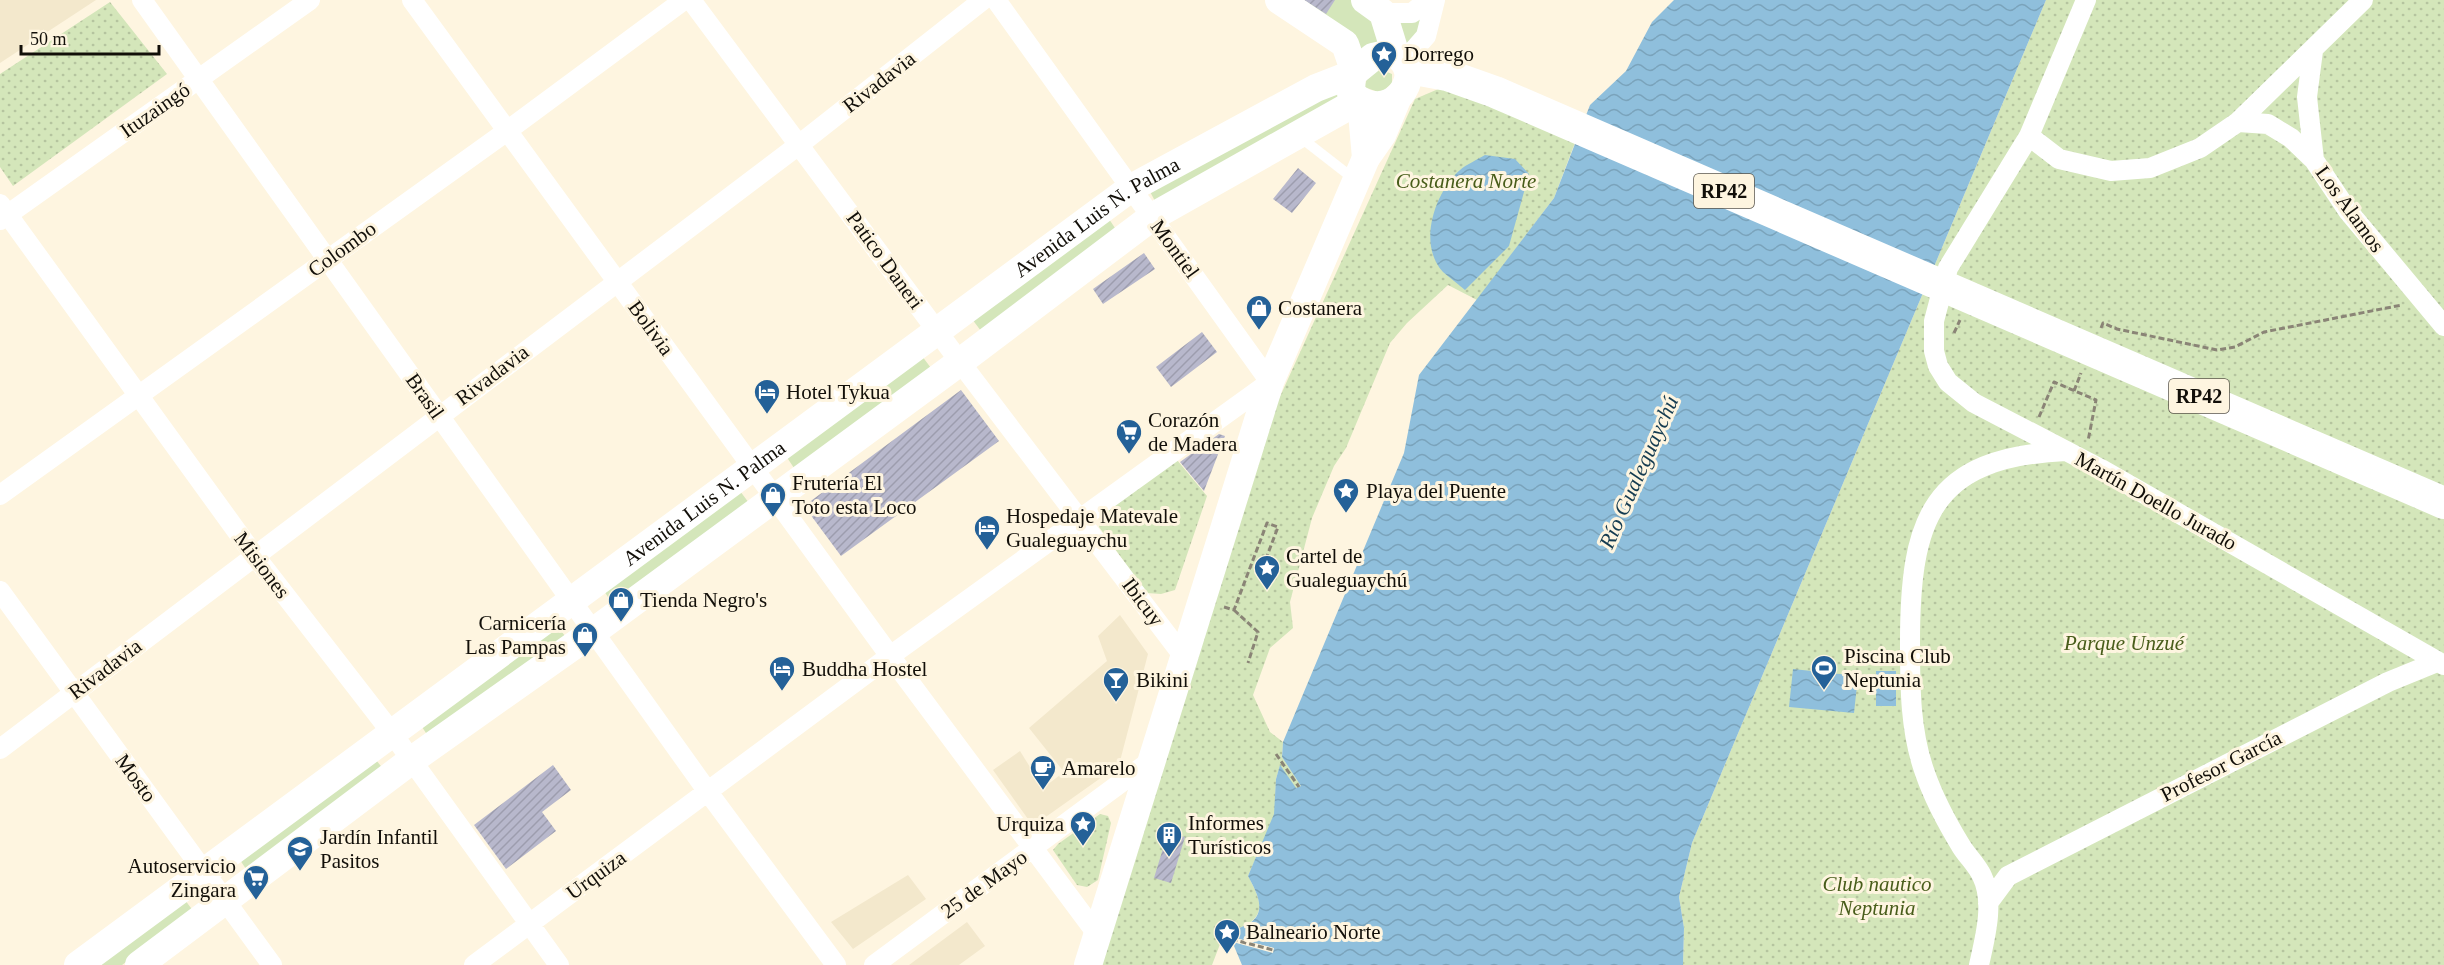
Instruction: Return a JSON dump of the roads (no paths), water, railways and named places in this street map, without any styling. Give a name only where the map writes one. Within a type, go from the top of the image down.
[{"type":"main road","points":[[1279,0],[1345,44],[1356,86],[1361,170]]},
{"type":"main road","points":[[1088,965],[1270,382],[1361,170],[1382,135],[1397,99],[1409,80],[1403,60],[1374,6]]},
{"type":"main road","points":[[1356,86],[1373,57],[1403,60]]},
{"type":"main road","name":"RP42","points":[[1403,60],[1495,92],[2444,503]]},
{"type":"main road","name":"Avenida Luis N. Palma","points":[[78,965],[1131,188],[1316,88],[1356,86]]},
{"type":"main road","name":"Avenida Luis N. Palma","points":[[139,965],[226,902],[412,760],[593,632],[960,362],[1152,217],[1298,135],[1356,86]]},
{"type":"main road","points":[[1356,86],[1381,106],[1397,99]]},
{"type":"street","name":"Brasil","points":[[142,0],[708,792],[836,965]]},
{"type":"street","name":"Ituzaingó","points":[[3,213],[310,0]]},
{"type":"street","name":"Bolivia","points":[[412,0],[890,656],[1097,934]]},
{"type":"street","name":"Colombo","points":[[0,495],[507,131],[684,0]]},
{"type":"street","name":"Patico Daneri","points":[[691,0],[960,362],[1080,518]]},
{"type":"street","name":"Rivadavia","points":[[0,749],[438,415],[800,144],[983,0]]},
{"type":"street","name":"Montiel","points":[[996,0],[1270,382]]},
{"type":"street","points":[[1374,6],[1412,13],[1428,0]]},
{"type":"street","points":[[1403,60],[1426,36],[1435,0]]},
{"type":"street","points":[[2077,456],[1974,403],[1948,382],[1938,366],[1934,351],[1934,321],[1948,268],[2029,136],[2086,0]]},
{"type":"street","points":[[2029,136],[2059,159],[2111,171],[2150,168],[2200,148],[2238,122],[2363,0]]},
{"type":"street","points":[[2313,51],[2307,97],[2314,160]]},
{"type":"street","name":"Los Alamos","points":[[2238,122],[2268,124],[2291,138],[2314,160],[2349,211],[2444,326]]},
{"type":"street","name":"Misiones","points":[[3,213],[254,555],[412,760],[559,965]]},
{"type":"street","name":"Urquiza","points":[[474,965],[890,656],[1270,382]]},
{"type":"street","points":[[2008,420],[2019,433],[2021,449],[2017,456]]},
{"type":"street","name":"Martín Doello Jurado","points":[[1983,877],[1940,811],[1924,772],[1914,729],[1910,653],[1912,574],[1919,538],[1929,513],[1946,491],[1969,472],[1994,461],[2017,456],[2077,456],[2438,662]]},
{"type":"street","name":"Ibicuy","points":[[1080,518],[1184,657]]},
{"type":"street","name":"Mosto","points":[[0,591],[272,965]]},
{"type":"street","name":"Profesor García","points":[[2008,876],[2388,682],[2438,662]]},
{"type":"street","name":"25 de Mayo","points":[[874,965],[1153,759]]},
{"type":"street","points":[[1979,965],[1987,930],[1988,903],[1983,877],[2008,876]]},
{"type":"street","points":[[1988,903],[2008,876]]},
{"type":"lane","points":[[1298,135],[1361,170]]},
{"type":"water","name":"Río Gualeguaychú","points":[[1674,0],[2046,0],[1692,843],[1679,897],[1684,928],[1683,965],[1242,965],[1234,946],[1222,939],[1273,952],[1273,948],[1224,935],[1246,925],[1257,915],[1259,903],[1248,876],[1274,814],[1276,779],[1280,765],[1296,788],[1301,786],[1282,757],[1283,742],[1404,453],[1419,375],[1554,198],[1590,105],[1626,71],[1652,22]]},
{"type":"water","points":[[1485,155],[1515,159],[1529,174],[1509,246],[1465,290],[1443,272],[1435,260],[1431,247],[1432,219],[1443,191],[1451,180],[1463,168]]},
{"type":"water","name":"Piscina Club Neptunia","points":[[1793,669],[1858,676],[1854,713],[1789,707]]},
{"type":"water","points":[[1876,671],[1896,671],[1896,706],[1876,706]]},
{"type":"place","name":"Dorrego","points":[[1384,77]]},
{"type":"place","name":"Costanera","points":[[1259,331]]},
{"type":"place","name":"Hotel Tykua","points":[[767,415]]},
{"type":"place","name":"Corazón de Madera","points":[[1129,455]]},
{"type":"place","name":"Playa del Puente","points":[[1346,514]]},
{"type":"place","name":"Frutería El Toto esta Loco","points":[[773,518]]},
{"type":"place","name":"Hospedaje Matevale Gualeguaychu","points":[[987,551]]},
{"type":"place","name":"Cartel de Gualeguaychú","points":[[1267,591]]},
{"type":"place","name":"Tienda Negro's","points":[[621,623]]},
{"type":"place","name":"Carnicería Las Pampas","points":[[585,658]]},
{"type":"place","name":"Piscina Club Neptunia","points":[[1824,691]]},
{"type":"place","name":"Buddha Hostel","points":[[782,692]]},
{"type":"place","name":"Bikini","points":[[1116,703]]},
{"type":"place","name":"Amarelo","points":[[1043,791]]},
{"type":"place","name":"Urquiza","points":[[1083,847]]},
{"type":"place","name":"Informes Turísticos","points":[[1169,858]]},
{"type":"place","name":"Jardín Infantil Pasitos","points":[[300,872]]},
{"type":"place","name":"Autoservicio Zingara","points":[[256,901]]},
{"type":"place","name":"Balneario Norte","points":[[1227,955]]},
{"type":"park label","name":"Costanera Norte","points":[[1466,181]]},
{"type":"park label","name":"Parque Unzué","points":[[2124,643]]},
{"type":"park label","name":"Club nautico Neptunia","points":[[1877,896]]}]
